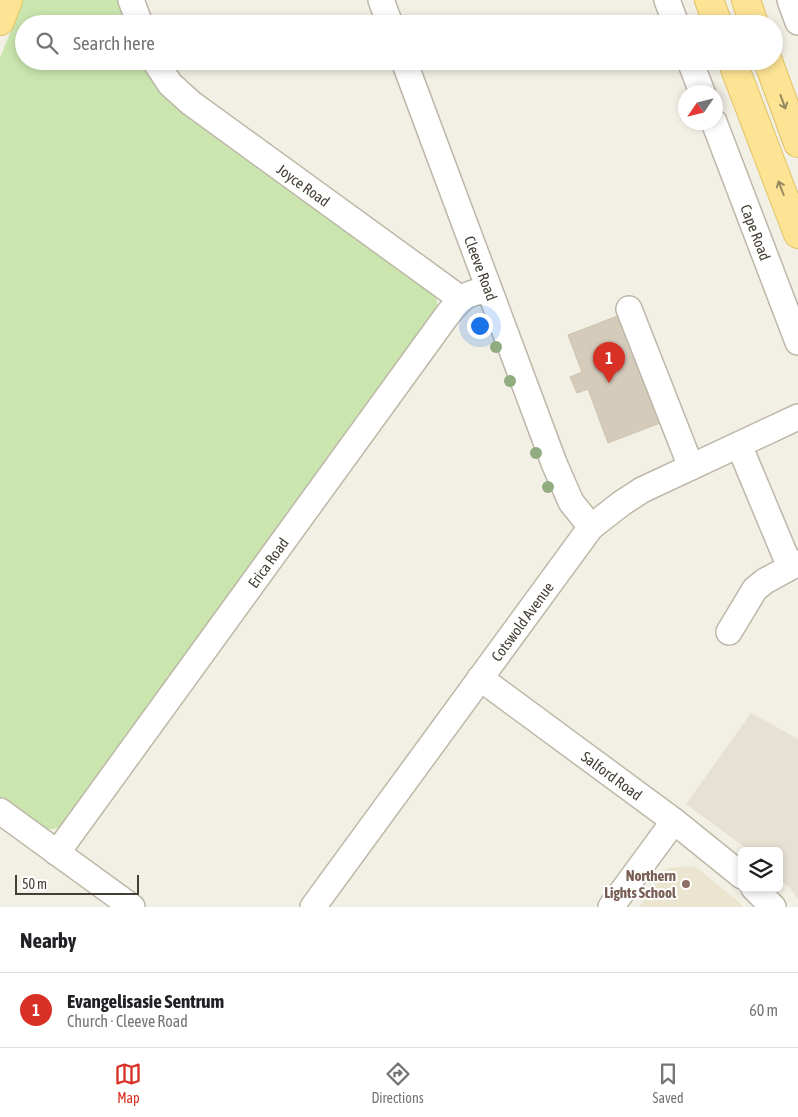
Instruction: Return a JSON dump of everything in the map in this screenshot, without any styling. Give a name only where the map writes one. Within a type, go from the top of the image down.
[{"type":"main road","points":[[0,21],[8,0]]},
{"type":"main road","points":[[709,0],[715,15]]},
{"type":"main road","points":[[746,0],[751,15]]},
{"type":"main road","points":[[735,70],[798,234]]},
{"type":"main road","points":[[771,70],[798,143]]},
{"type":"street","points":[[131,0],[137,15]]},
{"type":"street","points":[[381,0],[387,15]]},
{"type":"street","points":[[667,0],[673,15]]},
{"type":"street","points":[[790,0],[798,22]]},
{"type":"street","name":"Joyce Road","points":[[161,70],[170,84],[191,103],[461,299]]},
{"type":"street","name":"Cleeve Road","points":[[407,70],[565,490],[571,502],[591,527]]},
{"type":"street","points":[[693,70],[699,85]]},
{"type":"street","name":"Cape Road","points":[[717,130],[798,342]]},
{"type":"street","points":[[461,299],[468,294],[489,290]]},
{"type":"street","name":"Erica Road","points":[[57,853],[448,314],[461,299]]},
{"type":"street","points":[[629,310],[691,467]]},
{"type":"street","name":"Cotswold Avenue","points":[[313,907],[591,527],[642,490],[798,417]]},
{"type":"street","points":[[729,632],[755,589],[764,581],[794,565],[739,445]]},
{"type":"street","name":"Salford Road","points":[[480,678],[674,821],[738,873]]},
{"type":"street","points":[[0,811],[132,907]]},
{"type":"street","points":[[611,907],[674,821]]},
{"type":"street","points":[[758,892],[773,907]]},
{"type":"shaded area","points":[[751,713],[798,739],[798,899],[783,882],[783,847],[745,847],[686,804]]},
{"type":"shaded area","name":"Northern Lights School","points":[[694,866],[737,900],[743,907],[639,907],[667,868]]},
{"type":"green space","points":[[23,0],[121,0],[127,15],[17,15]]},
{"type":"green space","points":[[15,20],[15,70],[156,70],[433,291],[437,301],[437,312],[60,827],[54,829],[39,827],[0,798],[0,58]]},
{"type":"building","points":[[620,315],[660,423],[608,443],[588,389],[577,393],[570,377],[582,372],[568,335]]},
{"type":"place","name":"Evangelisasie Sentrum","points":[[609,383]]},
{"type":"place","name":"Northern Lights School","points":[[686,884]]}]
